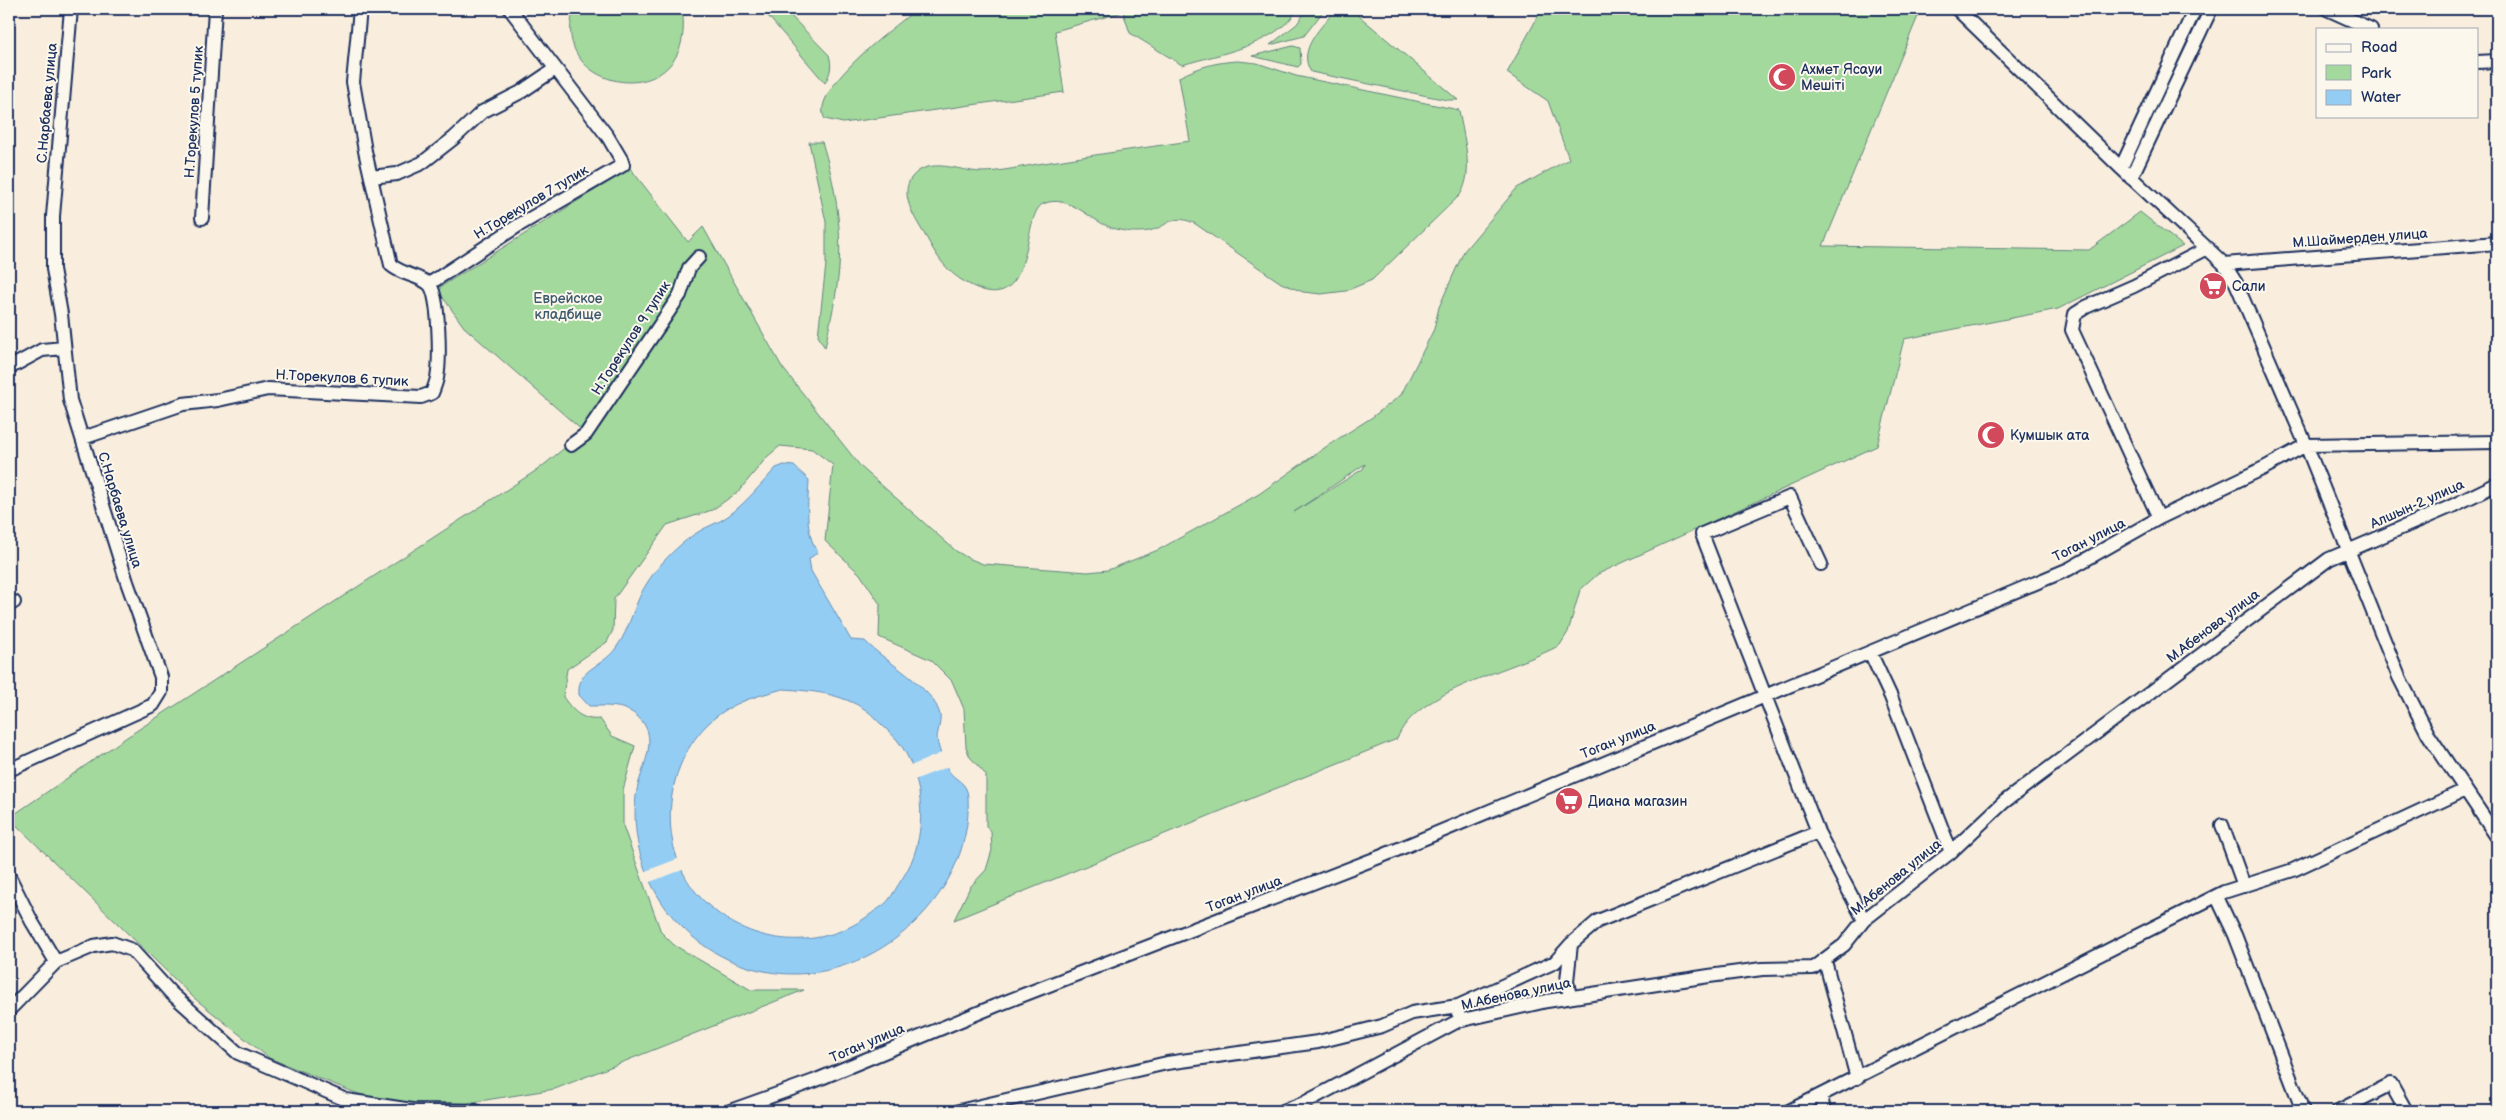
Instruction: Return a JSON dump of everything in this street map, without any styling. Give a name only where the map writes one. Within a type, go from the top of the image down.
[{"type":"street","name":"С.Нарбаева улица","points":[[9,770],[153,705],[162,692],[161,677],[127,582],[70,400],[53,269],[53,216],[71,9]]},
{"type":"street","name":"Н.Торекулов 5 тупик","points":[[202,218],[215,9]]},
{"type":"street","points":[[360,9],[353,82],[371,177],[392,265],[398,272],[428,284]]},
{"type":"street","points":[[371,177],[397,174],[422,163],[454,138],[482,112],[521,92],[555,70],[510,9]]},
{"type":"street","points":[[1957,9],[2131,178],[2224,264],[2236,283],[2306,445],[2399,677],[2428,734],[2497,837]]},
{"type":"street","points":[[2121,168],[2195,9]]},
{"type":"street","points":[[2131,178],[2210,9]]},
{"type":"street","points":[[2327,9],[2369,28]]},
{"type":"street","points":[[2478,62],[2497,61]]},
{"type":"street","name":"Н.Торекулов 7 тупик","points":[[428,284],[519,225],[623,165],[622,158],[608,137],[555,70]]},
{"type":"street","name":"М.Шаймерден улица","points":[[2224,264],[2497,243]]},
{"type":"street","points":[[2159,518],[2072,330],[2075,314],[2086,307],[2134,286],[2208,248]]},
{"type":"street","name":"Н.Торекулов 9 тупик","points":[[571,445],[586,434],[680,295],[689,268],[699,257]]},
{"type":"street","name":"Н.Торекулов 6 тупик","points":[[83,438],[183,404],[218,400],[268,389],[421,397],[432,392],[437,380],[439,362],[436,294],[428,284]]},
{"type":"street","points":[[9,368],[42,350],[64,348]]},
{"type":"street","points":[[2306,445],[2497,442]]},
{"type":"street","name":"Тоган улица","points":[[730,1111],[814,1081],[996,1006],[1382,856],[2069,569],[2159,518],[2272,464],[2306,445]]},
{"type":"street","name":"Алшын-2 улица","points":[[2348,550],[2450,507],[2497,484]]},
{"type":"street","points":[[1821,564],[1790,497],[1702,534],[1818,832],[1864,920]]},
{"type":"street","name":"М.Абенова улица","points":[[1283,1111],[1304,1103],[1458,1021],[1570,997],[1762,970],[1813,968],[1825,962],[1844,945],[1864,920],[1951,852],[2004,802],[2329,558],[2348,550]]},
{"type":"street","points":[[1870,652],[1891,698],[1951,852]]},
{"type":"street","points":[[1789,1111],[2224,892],[2293,870],[2465,790]]},
{"type":"street","points":[[2222,825],[2244,886]]},
{"type":"street","points":[[959,1111],[1167,1063],[1318,1042],[1382,1026],[1412,1013],[1458,1006],[1555,962],[1571,944],[1598,921],[1818,832]]},
{"type":"street","points":[[9,876],[32,922],[56,962]]},
{"type":"street","points":[[2217,897],[2235,935],[2303,1111]]},
{"type":"street","points":[[9,1010],[56,962],[94,946],[112,943],[132,950],[171,993],[238,1053],[346,1100],[412,1110],[476,1111]]},
{"type":"street","points":[[1570,997],[1567,981],[1571,944]]},
{"type":"street","points":[[1825,962],[1857,1078]]},
{"type":"street","points":[[1458,1006],[1458,1021]]},
{"type":"street","points":[[2338,1111],[2391,1084],[2406,1111]]},
{"type":"street","points":[[1820,1096],[1824,1111]]},
{"type":"green space","points":[[574,9],[682,9],[681,44],[668,67],[648,79],[624,82],[600,75],[581,60],[571,38]]},
{"type":"green space","points":[[762,9],[784,9],[829,55],[829,76],[825,83]]},
{"type":"green space","points":[[917,9],[1298,9],[1288,22],[1276,32],[1261,40],[1230,52],[1182,65],[1130,33],[1123,12],[1055,31],[1064,92],[843,123],[825,119],[823,107],[829,92],[841,76],[874,43]]},
{"type":"green space","points":[[1307,9],[1325,9],[1304,36],[1270,45],[1297,24]]},
{"type":"green space","points":[[1336,9],[1351,9],[1458,100],[1447,100],[1311,72],[1307,63],[1309,46],[1318,30]]},
{"type":"green space","name":"Еврейское кладбище","points":[[1542,9],[1637,9],[1638,14],[1640,9],[1921,9],[1823,246],[2089,250],[2140,212],[2183,246],[2058,309],[1904,339],[1877,446],[1598,574],[1580,590],[1568,632],[1560,645],[1445,694],[1424,707],[1407,722],[1397,739],[954,920],[970,887],[986,870],[992,850],[991,832],[986,826],[986,775],[970,757],[966,747],[964,709],[952,681],[931,660],[879,637],[880,604],[860,574],[825,541],[833,465],[812,449],[780,446],[767,457],[738,492],[712,510],[667,525],[614,599],[613,630],[607,642],[567,669],[563,697],[578,714],[583,717],[600,719],[612,736],[635,746],[623,790],[623,826],[661,932],[674,945],[751,990],[804,990],[555,1089],[467,1103],[387,1103],[356,1093],[269,1058],[194,998],[9,818],[127,737],[540,468],[584,432],[464,327],[437,289],[630,168],[688,242],[703,227],[782,367],[861,467],[956,551],[983,564],[1088,572],[1108,570],[1158,550],[1259,494],[1330,444],[1371,418],[1401,395],[1434,329],[1439,307],[1464,251],[1517,188],[1569,159],[1548,101],[1507,73]],"holes":[[[1365,464],[1363,469],[1294,512]]]},
{"type":"green space","points":[[1293,46],[1300,48],[1301,64],[1298,67],[1252,56]]},
{"type":"green space","points":[[1238,61],[1257,63],[1296,76],[1459,110],[1467,153],[1467,175],[1460,195],[1372,280],[1346,291],[1321,294],[1303,292],[1281,283],[1194,223],[1186,220],[1170,221],[1149,231],[1128,231],[1107,226],[1072,205],[1053,201],[1043,204],[1036,211],[1018,275],[1009,286],[996,292],[977,288],[954,275],[943,264],[915,219],[908,201],[908,185],[912,177],[927,167],[945,166],[981,172],[996,171],[1190,141],[1179,77],[1208,66]]},
{"type":"green space","points":[[809,142],[822,142],[831,173],[838,220],[840,252],[838,278],[825,348],[818,336],[826,264],[826,222]]},
{"type":"water","points":[[784,465],[794,466],[809,480],[809,527],[818,552],[809,559],[811,571],[851,640],[865,641],[908,675],[929,695],[936,705],[940,715],[937,737],[941,754],[948,770],[963,784],[968,797],[965,835],[953,871],[932,903],[906,930],[874,952],[839,967],[802,974],[764,971],[735,962],[709,949],[686,930],[666,909],[651,884],[641,856],[636,827],[637,787],[648,750],[648,732],[639,717],[633,713],[620,708],[589,706],[579,695],[579,686],[586,673],[610,655],[621,640],[644,588],[659,567],[677,548],[691,537],[735,511],[776,468]],"holes":[[[783,689],[836,696],[856,704],[870,713],[898,741],[907,756],[919,791],[921,809],[917,846],[911,863],[887,902],[848,928],[827,935],[805,939],[782,939],[760,934],[739,926],[720,914],[702,899],[687,879],[677,857],[671,833],[670,809],[674,784],[682,761],[695,739],[711,721],[727,709],[754,697]]]},
{"type":"pier","points":[[944,752],[950,766],[914,780],[908,767]]},
{"type":"pier","points":[[680,858],[685,869],[647,883],[643,872]]},
{"type":"place","name":"Ахмет Ясауи Мешіті","points":[[1782,77]]},
{"type":"place","name":"Сали","points":[[2213,286]]},
{"type":"place","name":"Кумшык ата","points":[[1991,435]]},
{"type":"place","name":"Диана магазин","points":[[1569,801]]}]
